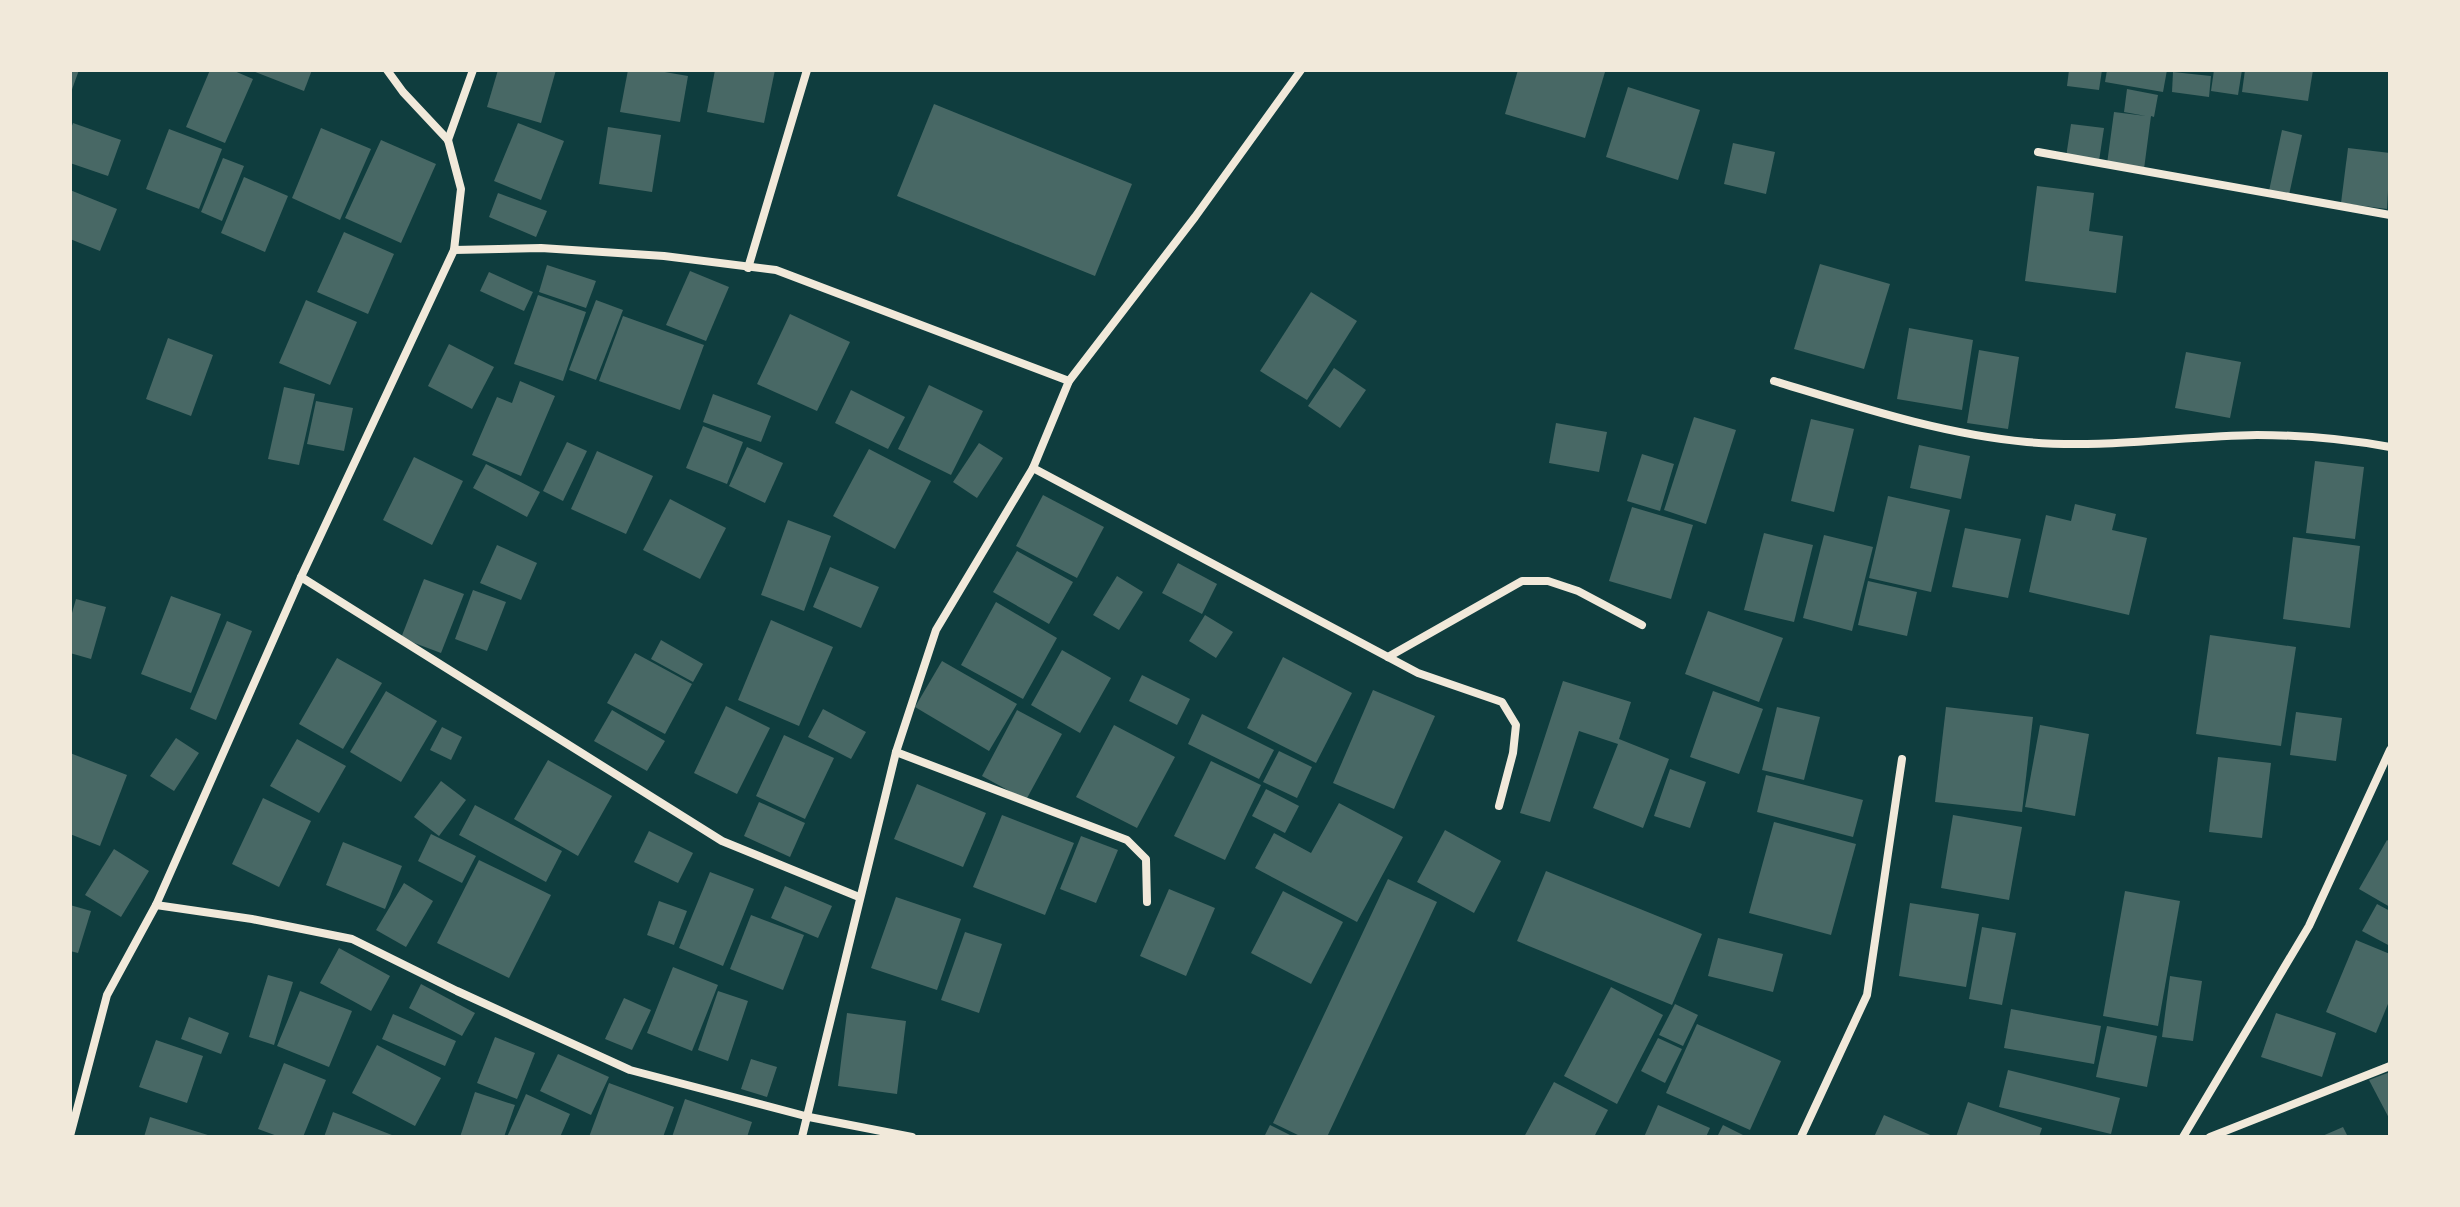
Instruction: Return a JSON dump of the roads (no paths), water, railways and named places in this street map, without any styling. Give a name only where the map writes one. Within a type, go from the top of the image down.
[{"type":"street","points":[[70,1136],[107,995],[156,905],[301,577],[454,250],[461,189],[448,140],[387,70]]},
{"type":"street","points":[[448,140],[473,70]]},
{"type":"street","points":[[748,268],[807,70]]},
{"type":"street","points":[[802,1137],[896,752],[936,630],[1033,468],[1069,381],[1195,217],[1301,70]]},
{"type":"street","points":[[2038,152],[2390,215]]},
{"type":"street","points":[[454,250],[541,248],[664,256],[776,270],[1069,381]]},
{"type":"street","points":[[1774,381],[1909,422],[2027,442],[2144,443],[2257,435],[2344,439],[2390,447]]},
{"type":"street","points":[[1033,468],[1418,673],[1502,702],[1516,725],[1513,753],[1499,806]]},
{"type":"street","points":[[301,577],[722,841],[859,897]]},
{"type":"street","points":[[1388,657],[1522,581],[1548,581],[1578,591],[1642,625]]},
{"type":"street","points":[[2183,1137],[2309,926],[2390,750]]},
{"type":"street","points":[[896,752],[1127,840],[1146,859],[1147,902]]},
{"type":"street","points":[[1801,1137],[1867,995],[1902,759]]},
{"type":"street","points":[[156,905],[252,919],[352,939],[630,1070],[809,1117],[912,1137]]},
{"type":"street","points":[[2210,1137],[2390,1066]]}]
